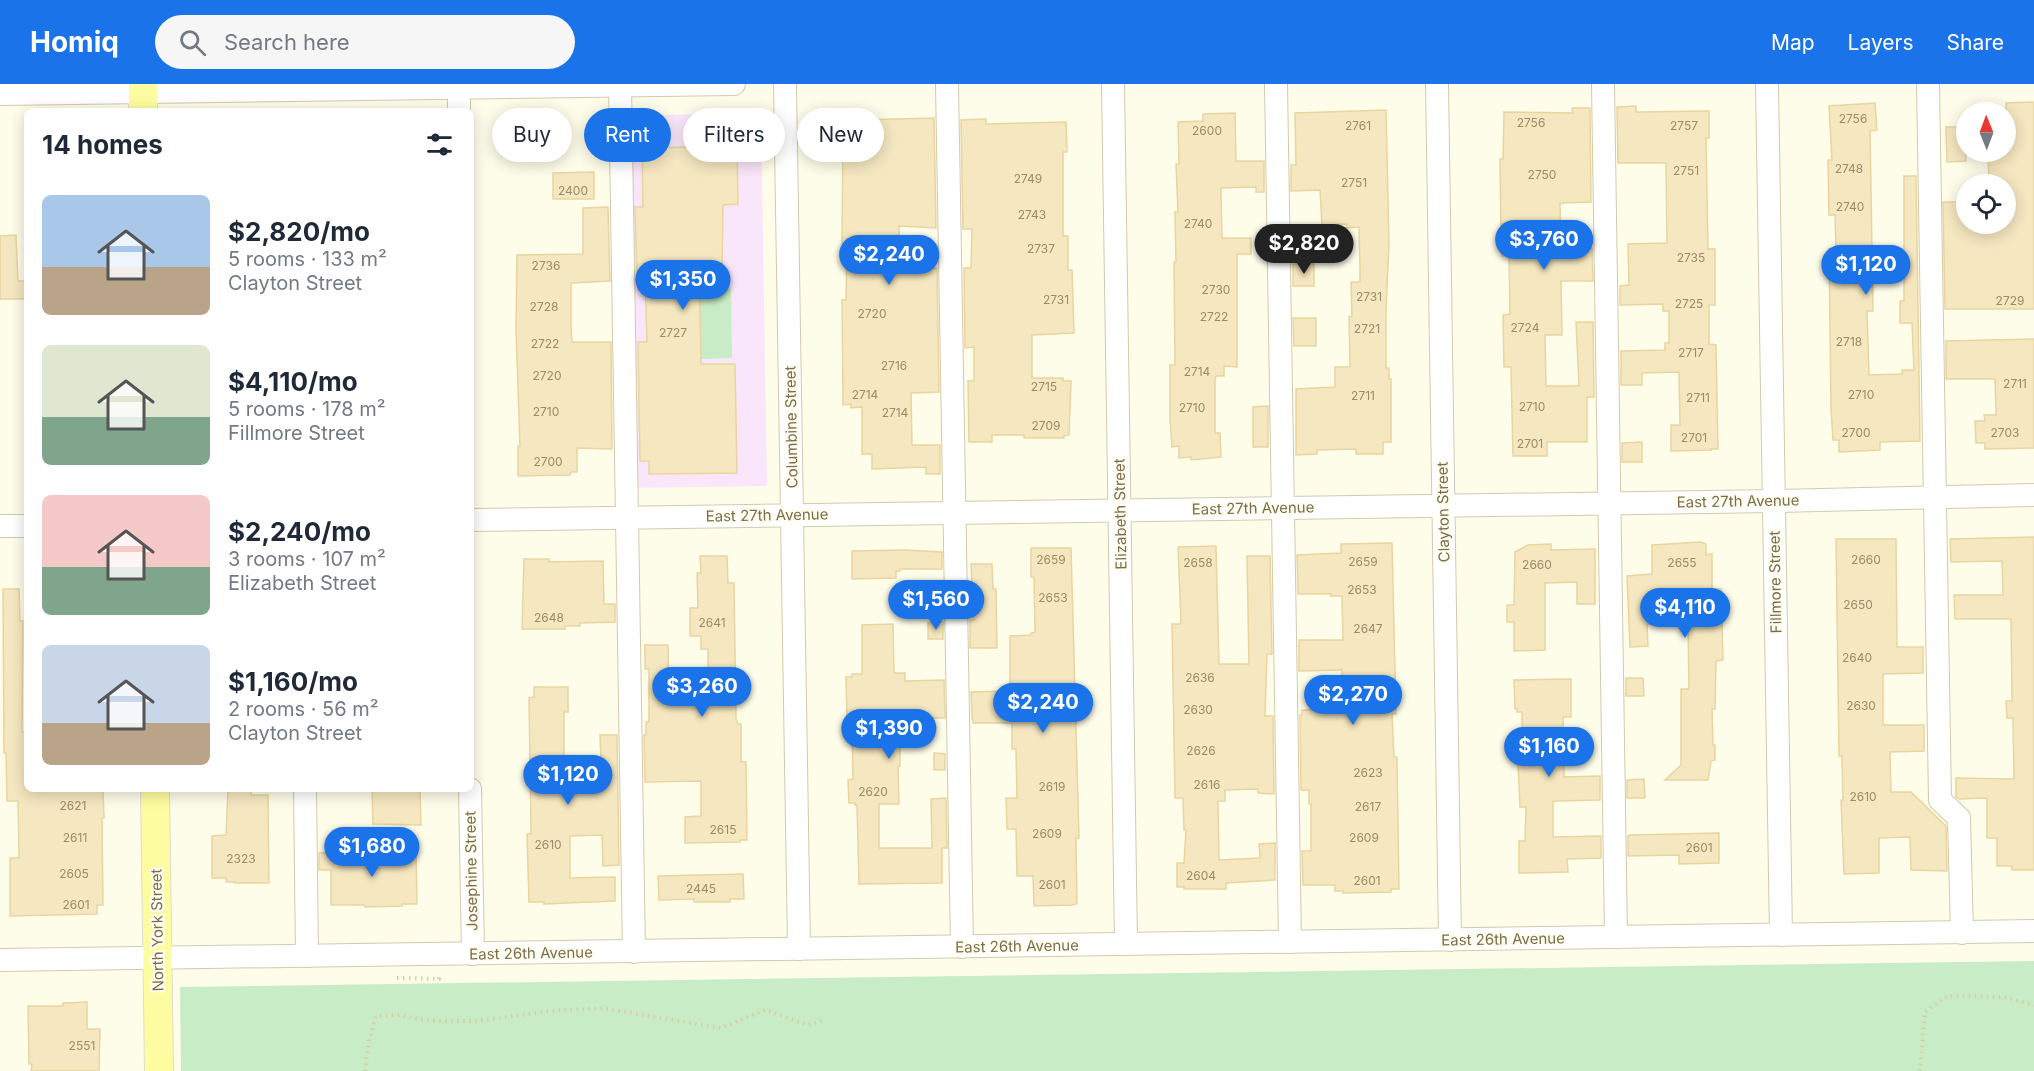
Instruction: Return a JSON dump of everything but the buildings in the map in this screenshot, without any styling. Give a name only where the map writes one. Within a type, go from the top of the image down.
[{"type":"main road","name":"North York Street","points":[[155,792],[159,1071]]},
{"type":"street","points":[[0,94],[293,95],[459,86],[734,84]]},
{"type":"street","name":"Columbine Street","points":[[785,84],[799,949]]},
{"type":"street","points":[[947,84],[962,947]]},
{"type":"street","name":"Elizabeth Street","points":[[1113,84],[1126,944]]},
{"type":"street","points":[[1276,84],[1290,942]]},
{"type":"street","name":"Clayton Street","points":[[1437,84],[1450,940]]},
{"type":"street","points":[[1603,84],[1616,937]]},
{"type":"street","name":"Fillmore Street","points":[[1767,84],[1781,935]]},
{"type":"street","points":[[1928,84],[1940,800],[1959,818],[1962,933]]},
{"type":"street","points":[[620,85],[634,952]]},
{"type":"street","points":[[459,86],[459,108]]},
{"type":"street","name":"East 27th Avenue","points":[[474,520],[1774,501],[2034,495]]},
{"type":"street","points":[[0,526],[24,526]]},
{"type":"street","points":[[304,792],[307,956]]},
{"type":"street","name":"Josephine Street","points":[[470,792],[473,954]]},
{"type":"street","name":"East 26th Avenue","points":[[0,960],[2034,932]]},
{"type":"path","points":[[1920,1071],[1925,1012],[1948,996],[2004,997],[2034,1005]]},
{"type":"path","points":[[365,1071],[369,1041],[376,1016],[400,1015],[435,1020],[476,1020],[551,1011],[603,1008],[721,1028],[765,1010],[808,1025],[825,1020]]},
{"type":"shaded area","points":[[671,115],[683,115],[683,162],[762,162],[767,486],[626,488],[621,162],[671,162]]},
{"type":"green space","points":[[700,288],[731,288],[732,358],[701,359]]},
{"type":"green space","points":[[2034,961],[2034,1071],[181,1071],[180,987]]}]
